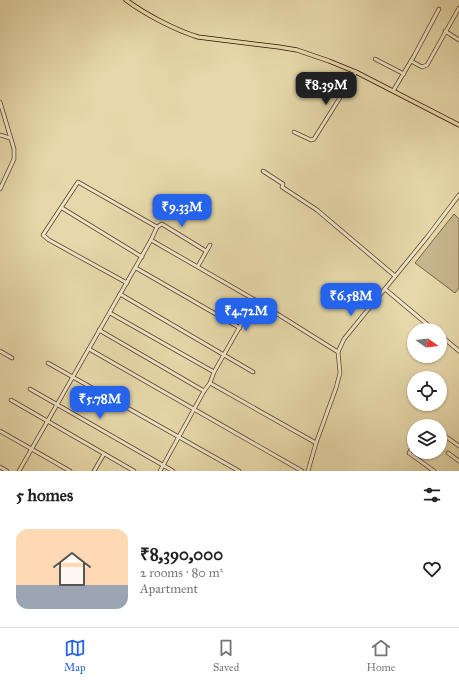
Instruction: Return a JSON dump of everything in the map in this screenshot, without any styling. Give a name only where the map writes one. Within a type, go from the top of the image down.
[{"type":"main road","points":[[126,0],[149,14],[198,37],[297,50],[329,61],[356,72],[459,125]]},
{"type":"street","points":[[411,61],[420,66],[424,66],[430,59],[459,8]]},
{"type":"street","points":[[393,91],[404,74],[439,9]]},
{"type":"street","points":[[445,32],[459,40]]},
{"type":"street","points":[[375,59],[404,74]]},
{"type":"street","points":[[294,132],[311,140],[314,139],[356,72]]},
{"type":"street","points":[[0,102],[14,149],[14,159],[0,189]]},
{"type":"street","points":[[0,135],[10,138]]},
{"type":"street","points":[[264,171],[283,184],[282,187],[317,210],[395,276]]},
{"type":"street","points":[[127,283],[44,236],[78,182],[157,227]]},
{"type":"street","points":[[308,471],[316,443],[338,381],[340,366],[338,352],[344,338],[428,236],[459,195]]},
{"type":"street","points":[[62,208],[142,257]]},
{"type":"street","points":[[20,471],[72,377],[136,268],[157,227],[162,224],[206,251]]},
{"type":"street","points":[[151,240],[255,300],[338,352]]},
{"type":"street","points":[[198,266],[210,245]]},
{"type":"street","points":[[136,268],[240,328]]},
{"type":"street","points":[[385,289],[426,323]]},
{"type":"street","points":[[120,294],[253,372]]},
{"type":"street","points":[[160,471],[255,300]]},
{"type":"street","points":[[110,313],[214,372]]},
{"type":"street","points":[[99,330],[204,391]]},
{"type":"street","points":[[447,341],[459,351]]},
{"type":"street","points":[[89,349],[302,471]]},
{"type":"street","points":[[0,351],[12,358]]},
{"type":"street","points":[[48,363],[239,471]]},
{"type":"street","points":[[210,383],[316,443]]},
{"type":"street","points":[[30,389],[173,471]]},
{"type":"street","points":[[11,400],[134,471]]},
{"type":"street","points":[[0,431],[70,471]]},
{"type":"street","points":[[447,437],[459,446]]},
{"type":"street","points":[[448,453],[459,461]]},
{"type":"street","points":[[94,471],[104,454]]},
{"type":"street","points":[[418,459],[434,471]]},
{"type":"street","points":[[0,467],[7,471]]},
{"type":"shaded area","points":[[454,214],[459,219],[459,288],[455,293],[415,263]]}]
